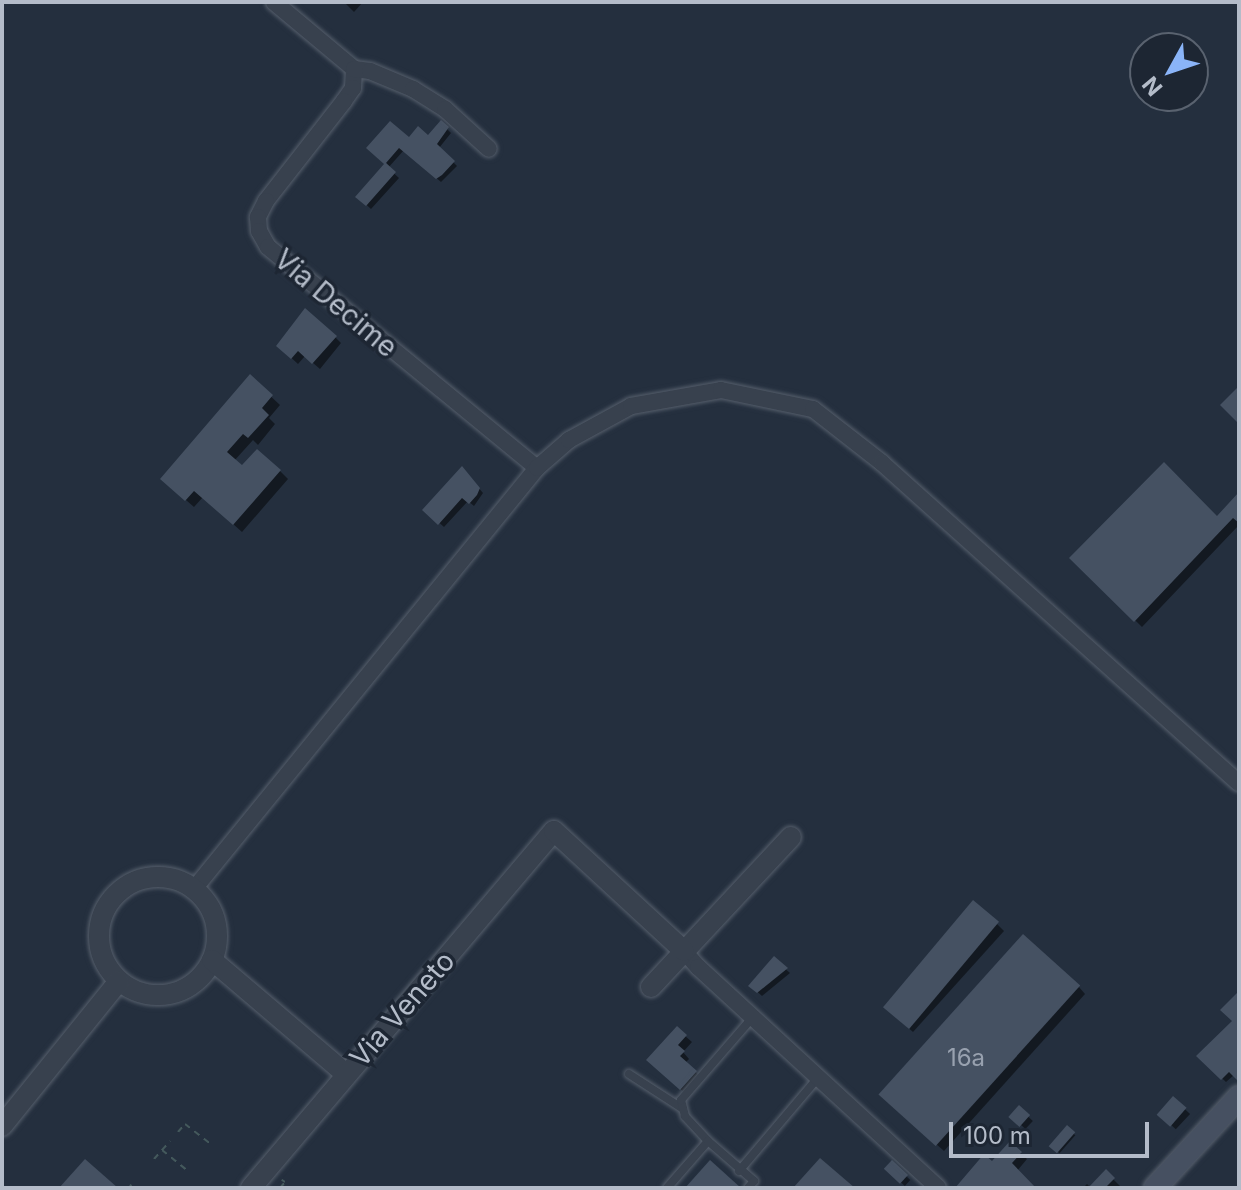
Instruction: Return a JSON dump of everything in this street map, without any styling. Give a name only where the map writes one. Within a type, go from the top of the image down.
[{"type":"main road","points":[[1155,1188],[1239,1097]]},
{"type":"street","points":[[274,2],[354,69],[370,71],[413,89],[445,109],[489,149]]},
{"type":"street","name":"Via Decime","points":[[354,69],[353,88],[266,201],[258,217],[259,231],[268,247],[537,468]]},
{"type":"street","points":[[194,889],[537,468],[569,440],[631,406],[721,390],[813,409],[882,463],[1239,783]]},
{"type":"street","name":"Via Veneto","points":[[251,1188],[554,831],[683,950]]},
{"type":"street","points":[[651,987],[791,837]]},
{"type":"street","points":[[158,877],[177,880],[194,889],[207,904],[215,921],[217,941],[212,960],[195,981],[171,994],[135,991],[119,981],[108,968],[99,943],[101,918],[109,902],[121,889],[138,880],[158,877]]},
{"type":"street","points":[[683,950],[752,1018],[938,1188]]},
{"type":"street","points":[[212,960],[346,1074]]},
{"type":"street","points":[[2,1126],[119,981]]},
{"type":"lane","points":[[748,1188],[754,1181],[708,1141],[684,1109],[681,1100],[752,1018]]},
{"type":"lane","points":[[629,1074],[684,1109]]},
{"type":"lane","points":[[739,1171],[819,1078]]},
{"type":"lane","points":[[667,1188],[708,1141]]},
{"type":"path","points":[[178,1132],[185,1124],[209,1143]]},
{"type":"path","points":[[154,1159],[170,1141]]},
{"type":"path","points":[[162,1150],[187,1170]]},
{"type":"building","points":[[441,120],[449,127],[437,144],[455,161],[442,175],[436,179],[399,148],[386,163],[396,172],[366,206],[355,197],[384,164],[366,148],[390,121],[409,137],[418,126],[428,135]]},
{"type":"building","points":[[305,308],[337,336],[312,364],[298,351],[291,359],[276,346]]},
{"type":"building","points":[[250,374],[273,395],[262,408],[269,415],[248,438],[243,434],[227,452],[242,465],[257,449],[281,470],[233,525],[194,491],[185,501],[160,479]]},
{"type":"building","points":[[1239,386],[1239,424],[1220,405]]},
{"type":"building","points":[[1164,462],[1217,516],[1239,492],[1239,523],[1233,518],[1134,622],[1069,558]]},
{"type":"building","points":[[462,466],[480,488],[469,504],[462,498],[438,525],[422,510]]},
{"type":"building","points":[[973,900],[999,922],[909,1029],[883,1007]]},
{"type":"building","points":[[1023,934],[1080,986],[936,1146],[878,1095]]},
{"type":"building","points":[[774,956],[788,968],[757,993],[748,986]]},
{"type":"building","points":[[1239,991],[1239,1082],[1229,1072],[1221,1080],[1196,1056],[1232,1021],[1220,1010]]},
{"type":"building","points":[[677,1026],[687,1035],[678,1045],[685,1051],[680,1056],[697,1071],[680,1090],[646,1060]]},
{"type":"building","points":[[1173,1096],[1187,1108],[1170,1127],[1157,1115]]},
{"type":"building","points":[[1019,1105],[1030,1115],[1019,1127],[1008,1117]]},
{"type":"building","points":[[1067,1125],[1075,1132],[1057,1153],[1049,1146]]},
{"type":"building","points":[[1010,1141],[1022,1152],[1012,1163],[1036,1188],[955,1188],[984,1154],[992,1161]]},
{"type":"building","points":[[820,1158],[855,1188],[793,1188]]},
{"type":"building","points":[[85,1159],[118,1188],[59,1188]]},
{"type":"building","points":[[710,1160],[741,1188],[685,1188]]},
{"type":"building","points":[[892,1160],[908,1175],[900,1184],[884,1169]]},
{"type":"building","points":[[1106,1169],[1115,1178],[1105,1188],[1088,1188]]}]
